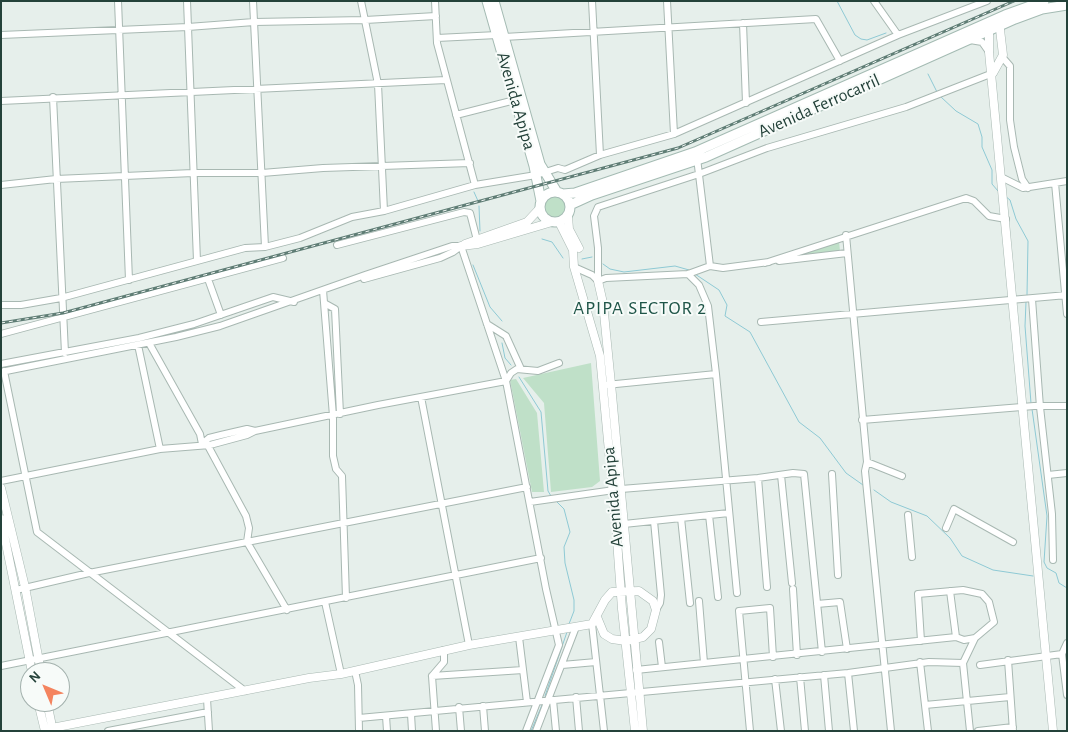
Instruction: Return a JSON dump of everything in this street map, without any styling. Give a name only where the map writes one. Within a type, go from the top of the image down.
[{"type":"main road","points":[[483,1],[497,22]]},
{"type":"main road","name":"Avenida Apipa","points":[[488,1],[497,22],[540,174],[540,204]]},
{"type":"main road","name":"Avenida Apipa","points":[[496,1],[497,22]]},
{"type":"main road","name":"Avenida Ferrocarril","points":[[560,193],[575,193],[696,156],[1044,1]]},
{"type":"main road","name":"Avenida Ferrocarril","points":[[570,205],[696,156],[967,40],[994,24],[1035,11],[1067,5]]},
{"type":"main road","name":"Avenida Apipa","points":[[501,36],[515,100],[540,174],[560,193]]},
{"type":"main road","points":[[560,193],[570,205],[568,216],[556,222],[543,217],[540,204],[548,194],[560,193]]},
{"type":"street","points":[[118,1],[128,280]]},
{"type":"street","points":[[187,1],[192,173],[197,261]]},
{"type":"street","points":[[253,1],[265,247]]},
{"type":"street","points":[[361,1],[378,84],[384,211]]},
{"type":"street","points":[[435,1],[437,38],[446,80],[476,184]]},
{"type":"street","points":[[592,1],[600,155]]},
{"type":"street","points":[[667,1],[674,134]]},
{"type":"street","points":[[874,1],[898,35]]},
{"type":"street","points":[[1,305],[21,305],[61,298],[245,248],[265,247],[300,238],[352,217],[384,211],[476,184],[540,174],[558,168],[565,170],[600,155],[674,134],[898,35],[987,1]]},
{"type":"street","points":[[1,34],[119,28],[188,27],[254,22],[365,20],[436,16]]},
{"type":"street","points":[[437,38],[816,19],[840,61]]},
{"type":"street","points":[[743,23],[746,103]]},
{"type":"street","points":[[994,24],[989,52],[993,73],[1021,408],[1044,656],[1053,731]]},
{"type":"street","points":[[994,24],[1003,58],[1010,66],[1010,120],[1022,180],[1028,188]]},
{"type":"street","points":[[967,40],[979,40],[989,52]]},
{"type":"street","points":[[699,174],[767,148],[906,107],[993,73],[1003,58]]},
{"type":"street","points":[[1,101],[122,93],[190,93],[256,88],[446,80]]},
{"type":"street","points":[[53,97],[65,353]]},
{"type":"street","points":[[456,116],[515,100]]},
{"type":"street","points":[[696,156],[710,266]]},
{"type":"street","points":[[1,185],[56,179],[125,178],[192,173],[262,173],[293,169],[470,163]]},
{"type":"street","name":"Avenida Apipa","points":[[635,731],[636,670],[620,591],[602,302],[598,281],[598,248],[594,216],[598,207],[699,174]]},
{"type":"street","points":[[1001,177],[1023,188],[1067,181]]},
{"type":"street","points":[[1055,182],[1067,314]]},
{"type":"street","points":[[765,263],[846,235],[966,198],[974,201],[988,216],[1006,218]]},
{"type":"street","points":[[245,691],[37,532],[3,372],[149,343],[220,326],[452,246],[461,246],[477,241],[527,222],[540,204]]},
{"type":"street","points":[[337,245],[464,212],[470,213],[477,241]]},
{"type":"street","name":"Avenida Apipa","points":[[568,216],[576,249],[574,267],[607,385],[622,490],[629,590],[629,640],[635,691],[643,731]]},
{"type":"street","points":[[477,241],[556,222]]},
{"type":"street","name":"Avenida Apipa","points":[[556,222],[576,249]]},
{"type":"street","points":[[846,235],[866,462],[865,471],[883,668],[891,731]]},
{"type":"street","points":[[461,246],[506,381],[554,630],[559,645],[526,731]]},
{"type":"street","points":[[574,267],[592,275],[598,281],[606,278],[688,274],[710,266],[723,268],[847,253]]},
{"type":"street","points":[[1,334],[283,258]]},
{"type":"street","points":[[688,274],[699,286],[708,306],[737,594]]},
{"type":"street","points":[[208,279],[220,315]]},
{"type":"street","points":[[323,290],[337,415],[333,456],[336,469],[342,476],[346,598]]},
{"type":"street","points":[[761,322],[1066,295]]},
{"type":"street","points":[[1,364],[139,338],[220,315],[273,297],[294,302]]},
{"type":"street","points":[[1032,299],[1040,407],[1048,475],[1053,560]]},
{"type":"street","points":[[487,324],[506,336],[521,369]]},
{"type":"street","points":[[149,343],[246,516],[250,528],[247,542],[287,610]]},
{"type":"street","points":[[138,345],[160,450]]},
{"type":"street","points":[[1,481],[160,450],[205,444],[209,438],[247,429],[255,431],[506,381],[513,372],[521,369],[538,372],[559,364]]},
{"type":"street","points":[[607,385],[716,374]]},
{"type":"street","points":[[421,397],[469,645]]},
{"type":"street","points":[[862,420],[1067,406]]},
{"type":"street","points":[[866,462],[902,476]]},
{"type":"street","points":[[530,502],[613,490],[800,473],[806,478],[822,652]]},
{"type":"street","points":[[1048,475],[1067,473]]},
{"type":"street","points":[[832,474],[838,574]]},
{"type":"street","points":[[781,475],[797,655]]},
{"type":"street","points":[[758,478],[767,587]]},
{"type":"street","points":[[16,590],[89,573],[527,487]]},
{"type":"street","points":[[1,488],[25,587],[39,662]]},
{"type":"street","points":[[946,528],[954,509],[1005,535],[1013,542]]},
{"type":"street","points":[[624,524],[729,513]]},
{"type":"street","points":[[709,515],[718,597]]},
{"type":"street","points":[[908,516],[912,557]]},
{"type":"street","points":[[681,518],[690,603]]},
{"type":"street","points":[[597,617],[604,634],[612,639],[629,640],[643,637],[651,628],[661,595],[654,521]]},
{"type":"street","points":[[2,525],[30,661]]},
{"type":"street","points":[[1,666],[540,558]]},
{"type":"street","points":[[604,731],[592,624],[605,600],[612,592],[639,591],[652,601],[656,610]]},
{"type":"street","points":[[921,641],[918,594],[950,591],[973,592],[982,594],[988,602],[994,622],[975,638],[963,663],[970,731]]},
{"type":"street","points":[[950,591],[956,637]]},
{"type":"street","points":[[699,601],[704,663]]},
{"type":"street","points":[[325,602],[341,674]]},
{"type":"street","points":[[817,604],[840,602],[846,649]]},
{"type":"street","points":[[750,731],[739,611],[770,608],[773,657]]},
{"type":"street","points":[[46,730],[314,677],[341,674],[469,645],[592,624]]},
{"type":"street","points":[[536,731],[550,700],[576,627]]},
{"type":"street","points":[[520,637],[526,702]]},
{"type":"street","points":[[636,670],[797,655],[956,637],[964,640],[975,638]]},
{"type":"street","points":[[659,642],[662,667]]},
{"type":"street","points":[[1067,643],[1062,654],[1067,695]]},
{"type":"street","points":[[432,676],[441,668],[445,658],[444,650]]},
{"type":"street","points":[[980,665],[1062,654]]},
{"type":"street","points":[[978,731],[1013,729],[1008,660]]},
{"type":"street","points":[[562,665],[596,662]]},
{"type":"street","points":[[359,718],[411,714],[459,707],[848,673],[920,662],[963,663]]},
{"type":"street","points":[[920,662],[928,731]]},
{"type":"street","points":[[355,670],[359,731]]},
{"type":"street","points":[[432,676],[523,670]]},
{"type":"street","points":[[848,673],[854,731]]},
{"type":"street","points":[[824,675],[829,731]]},
{"type":"street","points":[[432,676],[436,731]]},
{"type":"street","points":[[800,677],[805,731]]},
{"type":"street","points":[[775,679],[781,731]]},
{"type":"street","points":[[576,697],[579,731]]},
{"type":"street","points":[[925,705],[1010,697]]},
{"type":"street","points":[[208,699],[209,731]]},
{"type":"street","points":[[550,700],[556,731]]},
{"type":"street","points":[[483,706],[485,731]]},
{"type":"street","points":[[459,707],[461,731]]},
{"type":"street","points":[[41,712],[46,730]]},
{"type":"street","points":[[46,730],[47,712]]},
{"type":"street","points":[[108,731],[208,712]]},
{"type":"street","points":[[411,714],[412,731]]},
{"type":"street","points":[[386,716],[387,731]]},
{"type":"green space","points":[[555,197],[563,200],[566,208],[563,216],[555,219],[547,216],[544,208],[547,200]]},
{"type":"green space","points":[[839,241],[840,251],[789,257]]},
{"type":"green space","points":[[591,363],[600,481],[592,487],[551,492],[544,403],[523,378]]},
{"type":"green space","points":[[516,379],[537,413],[544,492],[532,492],[510,380]]},
{"type":"waterway","points":[[837,1],[855,35],[861,39],[867,40],[886,33]]},
{"type":"waterway","points":[[928,74],[937,92]]},
{"type":"waterway","points":[[941,97],[956,111],[978,124],[982,137],[982,147],[992,170],[992,184],[998,191]]},
{"type":"waterway","points":[[474,192],[478,201]]},
{"type":"waterway","points":[[1005,196],[1010,200],[1016,219],[1028,241],[1027,295]]},
{"type":"waterway","points":[[479,206],[480,231]]},
{"type":"waterway","points":[[542,239],[552,242],[563,258]]},
{"type":"waterway","points":[[582,259],[592,257]]},
{"type":"waterway","points":[[603,264],[610,269],[624,272],[675,266],[689,270]]},
{"type":"waterway","points":[[473,265],[490,307],[502,321]]},
{"type":"waterway","points":[[695,274],[719,290],[727,305],[725,316],[750,332],[799,422],[820,438],[846,473],[863,485]]},
{"type":"waterway","points":[[1026,302],[1025,326],[1031,403]]},
{"type":"waterway","points":[[502,343],[505,358],[511,365]]},
{"type":"waterway","points":[[519,377],[541,412],[548,491],[551,496]]},
{"type":"waterway","points":[[1032,409],[1047,516],[1044,562],[1047,568],[1056,573],[1059,583],[1067,588]]},
{"type":"waterway","points":[[874,490],[891,502],[927,516],[950,538],[962,556],[993,570],[1033,576]]},
{"type":"waterway","points":[[556,501],[564,509],[570,532],[564,547],[565,563],[574,600],[574,611],[569,624]]},
{"type":"waterway","points":[[545,696],[567,632]]},
{"type":"waterway","points":[[531,731],[542,705]]},
{"type":"railway","points":[[1,323],[63,313],[678,148],[1014,1]]},
{"type":"district","name":"APIPA SECTOR 2","points":[[640,308]]}]
